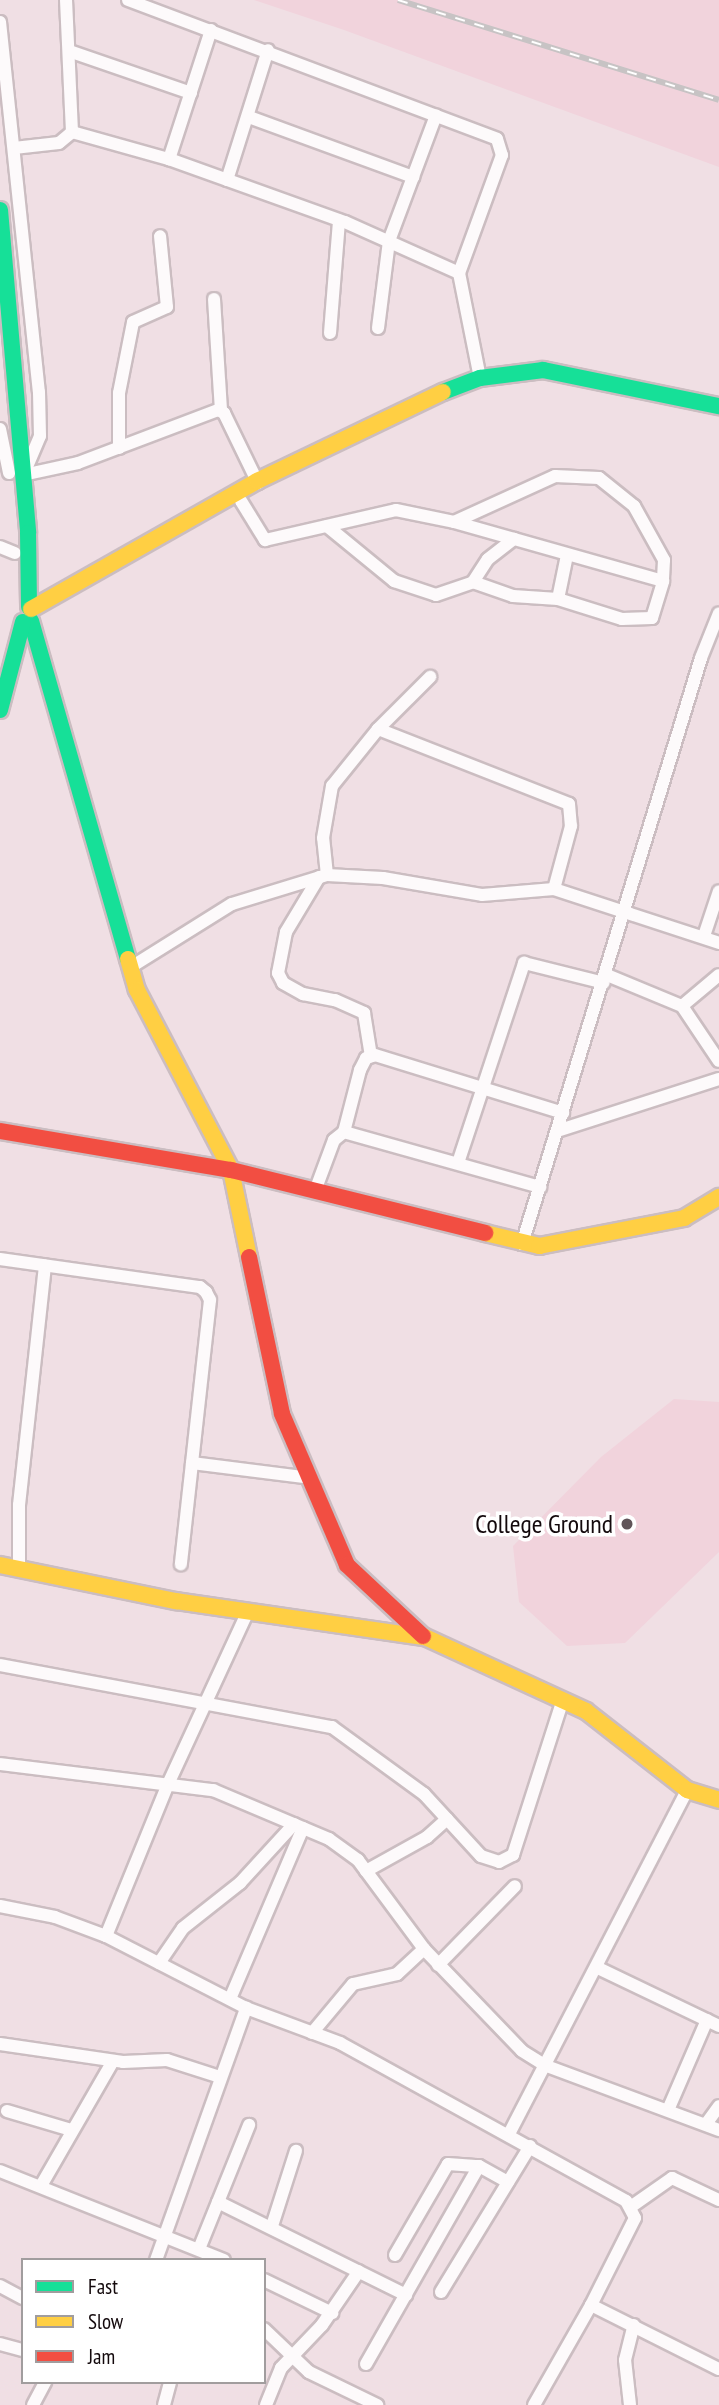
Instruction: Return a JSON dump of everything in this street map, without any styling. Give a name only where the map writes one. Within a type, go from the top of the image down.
[{"type":"main road","points":[[0,210],[16,474],[28,614],[0,710]]},
{"type":"main road","points":[[0,355],[16,474],[7,550],[28,614],[136,990],[231,1170],[282,1414],[347,1565],[424,1637]]},
{"type":"main road","points":[[28,614],[259,486],[433,395],[480,378],[543,370],[719,406]]},
{"type":"main road","points":[[28,614],[242,501],[259,486],[435,403],[482,387],[554,382],[719,416]]},
{"type":"main road","points":[[0,1131],[231,1170],[540,1247],[684,1217],[719,1197]]},
{"type":"main road","points":[[0,1565],[247,1613],[424,1637],[586,1711],[687,1790],[719,1800]]},
{"type":"street","points":[[66,0],[72,132]]},
{"type":"street","points":[[128,0],[268,50],[497,139],[503,150],[458,273],[480,378]]},
{"type":"street","points":[[0,22],[40,403],[40,436],[16,474]]},
{"type":"street","points":[[169,159],[211,30]]},
{"type":"street","points":[[227,180],[268,50]]},
{"type":"street","points":[[69,51],[191,93]]},
{"type":"street","points":[[378,328],[389,241],[436,115]]},
{"type":"street","points":[[249,117],[413,177]]},
{"type":"street","points":[[14,148],[59,143],[72,132]]},
{"type":"street","points":[[72,132],[169,159],[339,220],[458,273]]},
{"type":"street","points":[[330,333],[339,220]]},
{"type":"street","points":[[119,448],[119,393],[133,322],[167,307],[160,236]]},
{"type":"street","points":[[214,299],[221,411],[259,486]]},
{"type":"street","points":[[16,474],[78,463],[221,411]]},
{"type":"street","points":[[0,429],[16,474]]},
{"type":"street","points":[[454,522],[555,476],[599,478],[634,506],[664,560],[663,581],[652,618],[622,618],[558,599],[513,596],[472,582]]},
{"type":"street","points":[[242,501],[265,540],[396,510],[454,522],[663,581]]},
{"type":"street","points":[[327,526],[394,581],[436,595],[472,582],[488,559],[514,540]]},
{"type":"street","points":[[558,599],[567,555]]},
{"type":"street","points":[[522,1244],[626,911],[701,658],[719,613]]},
{"type":"street","points":[[315,1191],[334,1140],[344,1132],[360,1070],[371,1056],[364,1013],[335,1000],[303,994],[283,983],[278,973],[286,932],[323,876],[323,838],[332,786],[378,729],[430,677]]},
{"type":"street","points":[[378,729],[569,804],[571,826],[554,889]]},
{"type":"street","points":[[131,967],[232,904],[323,876],[383,877],[482,895],[554,889],[719,943]]},
{"type":"street","points":[[704,936],[719,891]]},
{"type":"street","points":[[458,1163],[524,963],[605,979],[682,1006],[719,1061]]},
{"type":"street","points":[[682,1006],[719,975]]},
{"type":"street","points":[[371,1056],[563,1113]]},
{"type":"street","points":[[557,1131],[719,1079]]},
{"type":"street","points":[[344,1132],[540,1188]]},
{"type":"street","points":[[0,1259],[200,1287],[206,1292],[210,1300],[181,1564]]},
{"type":"street","points":[[19,1567],[19,1505],[45,1265]]},
{"type":"street","points":[[192,1463],[310,1478]]},
{"type":"street","points":[[106,1936],[204,1704],[247,1613]]},
{"type":"street","points":[[0,1665],[340,1730],[424,1794],[481,1856],[499,1862],[513,1855],[563,1699]]},
{"type":"street","points":[[0,1765],[170,1782],[246,1801],[344,1847],[366,1871],[424,1949],[505,2037],[544,2065],[719,2130]]},
{"type":"street","points":[[509,2134],[598,1968],[687,1790]]},
{"type":"street","points":[[366,1871],[427,1837],[447,1819]]},
{"type":"street","points":[[159,1963],[183,1928],[240,1883],[299,1826]]},
{"type":"street","points":[[230,1999],[299,1826]]},
{"type":"street","points":[[438,1965],[515,1886]]},
{"type":"street","points":[[0,1906],[55,1917],[106,1936],[246,2008],[312,2033],[509,2134],[632,2206]]},
{"type":"street","points":[[312,2033],[353,1984],[397,1974],[424,1949]]},
{"type":"street","points":[[598,1968],[713,2023],[668,2110]]},
{"type":"street","points":[[157,2258],[246,2008]]},
{"type":"street","points":[[0,2045],[113,2061],[167,2060],[220,2077]]},
{"type":"street","points":[[42,2184],[113,2061]]},
{"type":"street","points":[[706,2124],[719,2106]]},
{"type":"street","points":[[7,2111],[71,2130]]},
{"type":"street","points":[[199,2249],[249,2125]]},
{"type":"street","points":[[442,2292],[530,2146]]},
{"type":"street","points":[[272,2226],[296,2151]]},
{"type":"street","points":[[395,2255],[444,2169],[453,2162],[479,2166],[508,2182]]},
{"type":"street","points":[[366,2364],[479,2166]]},
{"type":"street","points":[[0,2171],[42,2184],[219,2258]]},
{"type":"street","points":[[632,2206],[672,2178],[719,2200]]},
{"type":"street","points":[[218,2202],[272,2226],[406,2295]]},
{"type":"street","points":[[534,2405],[592,2305],[631,2228],[632,2206]]},
{"type":"street","points":[[266,2405],[275,2379],[290,2357],[332,2313],[359,2271]]},
{"type":"street","points":[[266,2281],[332,2313]]},
{"type":"street","points":[[0,2286],[21,2297]]},
{"type":"street","points":[[592,2305],[719,2369]]},
{"type":"street","points":[[630,2405],[625,2360],[634,2325]]},
{"type":"street","points":[[266,2331],[290,2357],[322,2380],[377,2405]]},
{"type":"street","points":[[0,2344],[21,2349]]},
{"type":"street","points":[[33,2405],[44,2384]]},
{"type":"street","points":[[164,2405],[169,2384]]},
{"type":"shaded area","points":[[254,0],[719,0],[719,167],[344,30]]},
{"type":"shaded area","name":"College Ground","points":[[674,1399],[719,1402],[719,1552],[625,1643],[567,1646],[519,1602],[513,1546],[601,1457]]},
{"type":"railway","points":[[398,0],[719,100]]},
{"type":"traffic: fast","points":[[0,210],[28,533],[29,607]]},
{"type":"traffic: fast","points":[[443,392],[480,378],[543,370],[719,406]]},
{"type":"traffic: fast","points":[[31,621],[128,959]]},
{"type":"traffic: fast","points":[[0,710],[23,622]]},
{"type":"traffic: slow","points":[[31,609],[257,481],[443,392]]},
{"type":"traffic: slow","points":[[128,959],[137,990],[231,1170],[249,1257]]},
{"type":"traffic: slow","points":[[485,1233],[539,1246],[684,1218],[719,1197]]},
{"type":"traffic: slow","points":[[0,1565],[176,1601],[424,1637]]},
{"type":"traffic: slow","points":[[423,1636],[586,1711],[687,1790],[719,1800]]},
{"type":"traffic: jam","points":[[0,1131],[231,1170],[485,1233]]},
{"type":"traffic: jam","points":[[249,1257],[282,1414],[347,1565],[423,1636]]},
{"type":"place","name":"College Ground","points":[[627,1524]]}]
